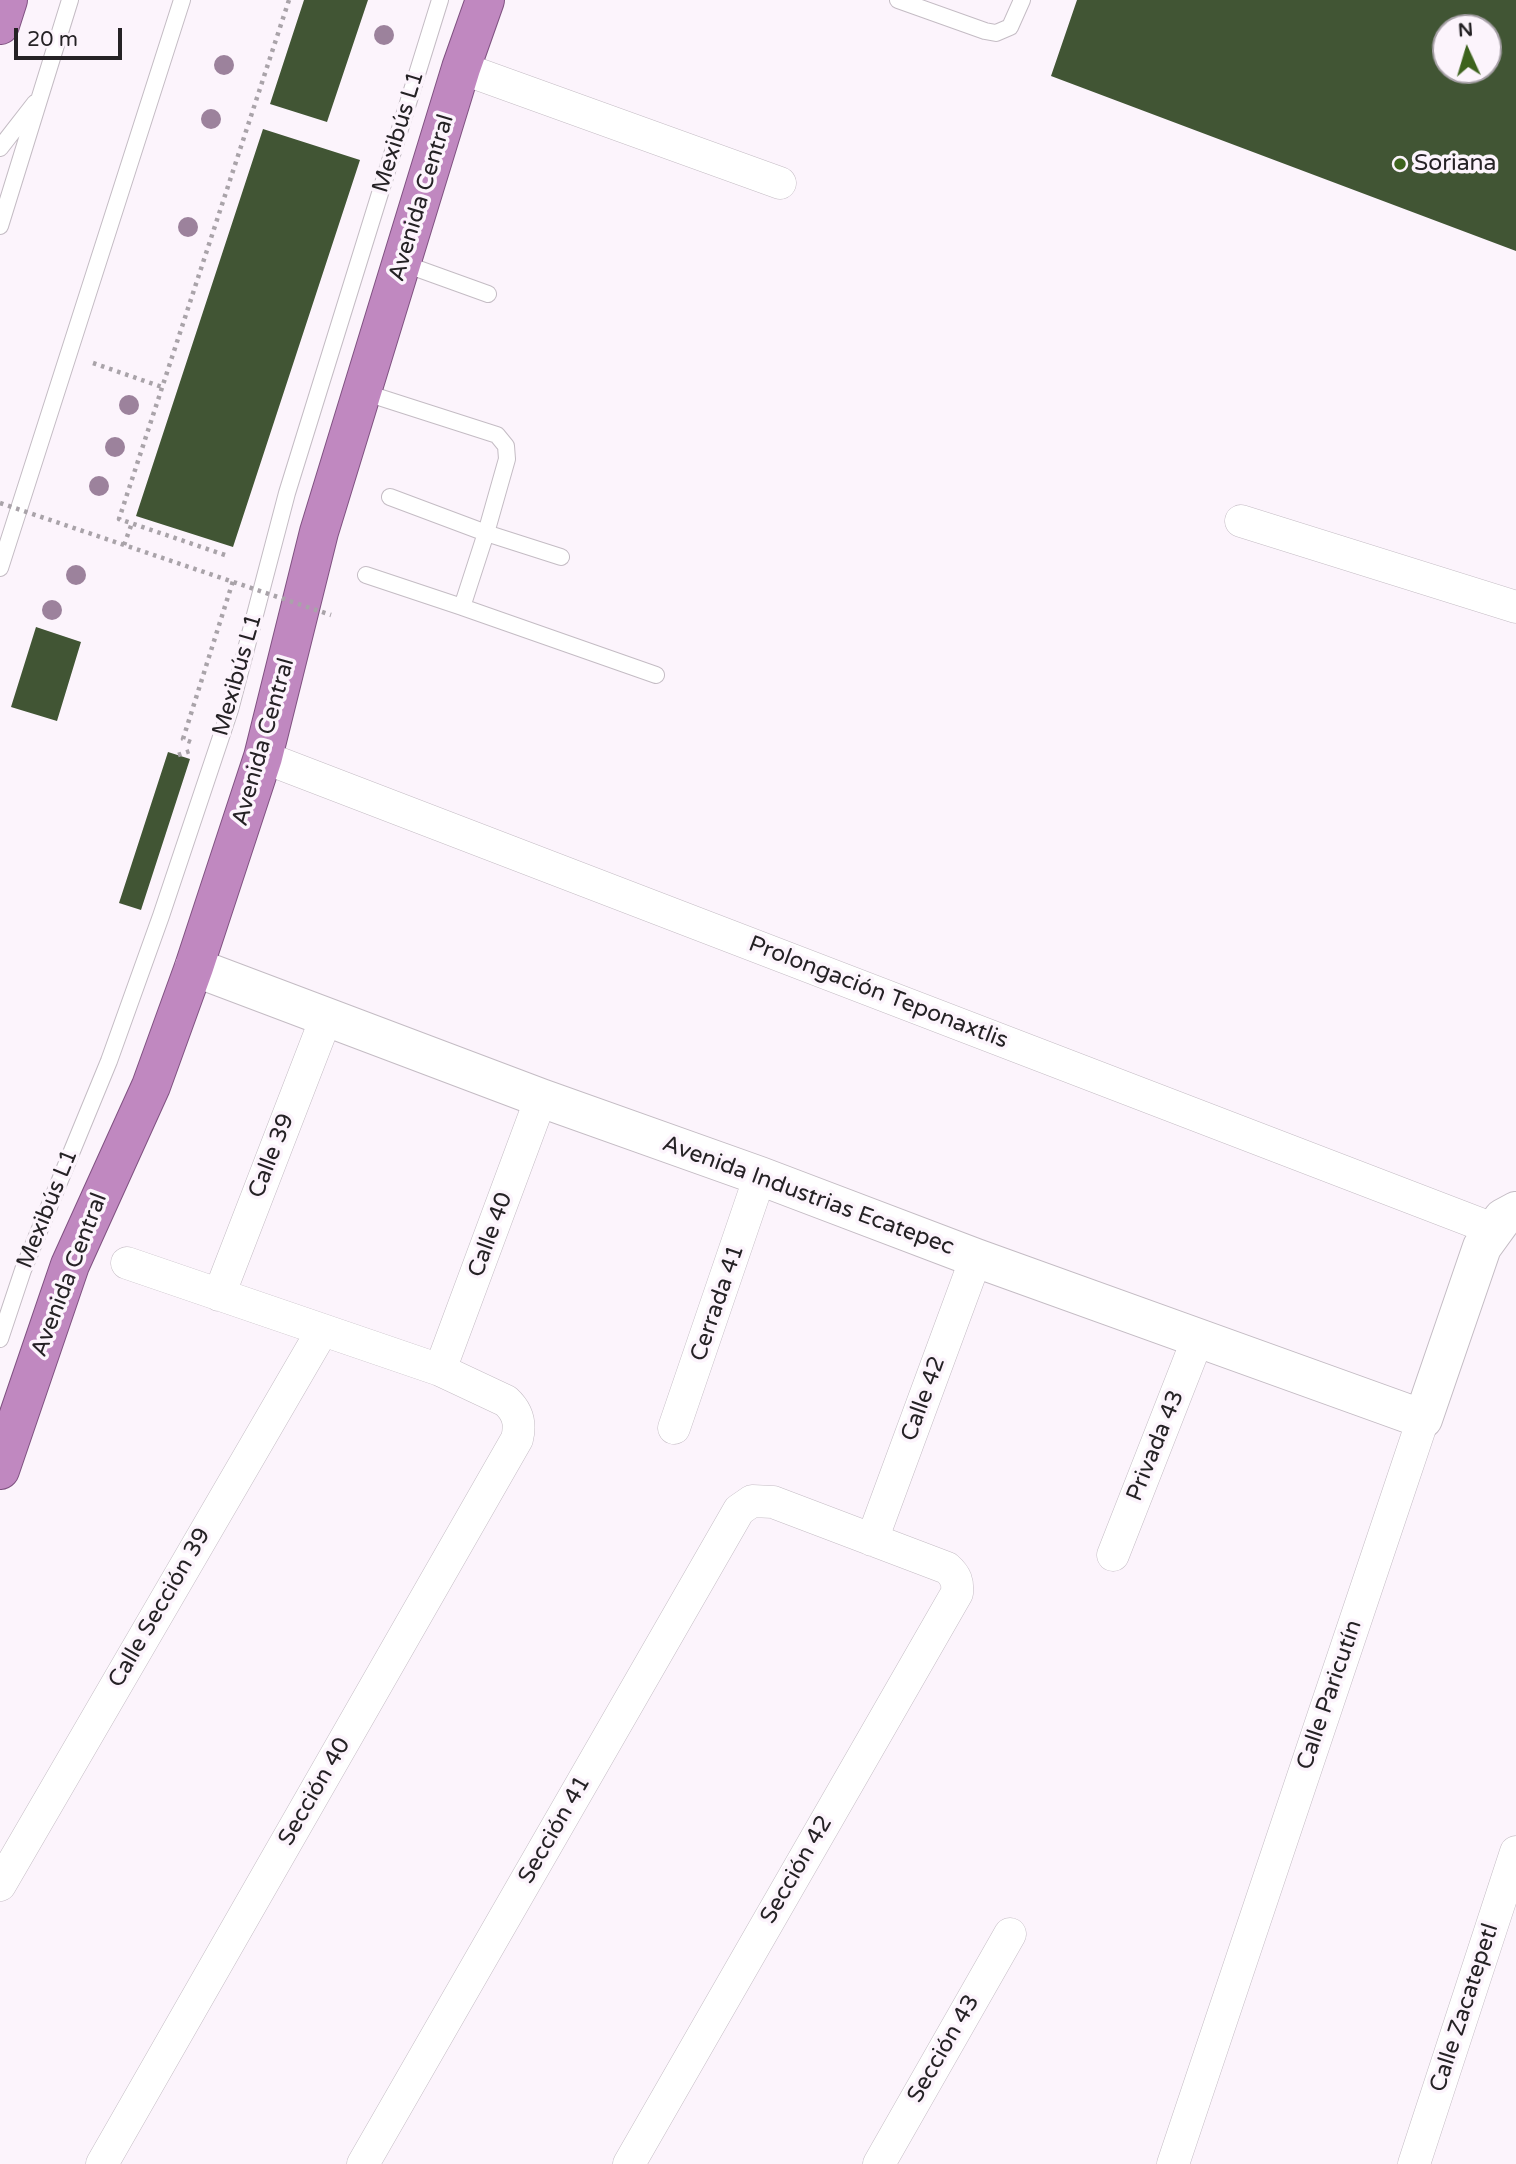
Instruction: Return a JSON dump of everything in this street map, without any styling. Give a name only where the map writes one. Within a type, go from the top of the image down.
[{"type":"highway","points":[[0,25],[8,0]]},
{"type":"highway","name":"Avenida Central","points":[[0,1470],[70,1265],[151,1086],[194,967],[263,757],[319,532],[461,68],[485,0]]},
{"type":"street","points":[[461,68],[780,183]]},
{"type":"street","points":[[1241,521],[1516,607]]},
{"type":"street","name":"Prolongación Teponaxtlis","points":[[263,757],[1504,1220]]},
{"type":"street","name":"Avenida Industrias Ecatepec","points":[[194,967],[976,1258],[1423,1419]]},
{"type":"street","name":"Calle 39","points":[[219,1295],[326,1018]]},
{"type":"street","name":"Calle 40","points":[[440,1370],[541,1098]]},
{"type":"street","name":"Cerrada 41","points":[[674,1428],[760,1176]]},
{"type":"street","name":"Calle Paricutín","points":[[1173,2164],[1482,1247],[1504,1220]]},
{"type":"street","name":"Calle 42","points":[[872,1540],[976,1258]]},
{"type":"street","points":[[127,1262],[440,1370]]},
{"type":"street","name":"Calle Sección 39","points":[[0,1885],[322,1331]]},
{"type":"street","name":"Privada 43","points":[[1113,1555],[1198,1338]]},
{"type":"street","name":"Sección 40","points":[[102,2164],[517,1439],[518,1418],[514,1408],[506,1401],[440,1370]]},
{"type":"street","name":"Sección 41","points":[[363,2164],[738,1510],[752,1501],[773,1502],[872,1540]]},
{"type":"street","name":"Sección 42","points":[[629,2164],[957,1593],[955,1574],[947,1568],[872,1540]]},
{"type":"street","name":"Calle Zacatepetl","points":[[1414,2164],[1516,1852]]},
{"type":"street","name":"Sección 43","points":[[879,2164],[1010,1934]]},
{"type":"lane","points":[[0,226],[70,0]]},
{"type":"lane","points":[[0,568],[183,0]]},
{"type":"lane","name":"Mexibús L1","points":[[0,1339],[23,1270],[109,1061],[230,710],[287,493],[440,0]]},
{"type":"lane","points":[[898,0],[996,33],[1010,27],[1016,19],[1022,0]]},
{"type":"lane","points":[[0,148],[41,95]]},
{"type":"lane","points":[[402,262],[488,294]]},
{"type":"lane","points":[[363,392],[497,435],[506,446],[507,459],[461,607]]},
{"type":"lane","points":[[390,497],[486,533],[561,557]]},
{"type":"lane","points":[[366,575],[656,675]]},
{"type":"path","points":[[225,555],[119,519],[289,0]]},
{"type":"path","points":[[69,355],[162,387]]},
{"type":"path","points":[[0,503],[331,615]]},
{"type":"path","points":[[124,545],[132,523]]},
{"type":"path","points":[[196,730],[192,742],[183,739],[233,581]]},
{"type":"building","points":[[304,0],[368,0],[327,122],[270,104]]},
{"type":"building","name":"Soriana","points":[[1077,0],[1516,0],[1516,251],[1051,76]]},
{"type":"building","points":[[263,129],[360,160],[233,547],[136,516]]},
{"type":"building","points":[[36,627],[81,642],[57,721],[11,707]]},
{"type":"building","points":[[168,752],[190,759],[141,910],[119,903]]},
{"type":"place","name":"Soriana","points":[[1400,164]]}]
